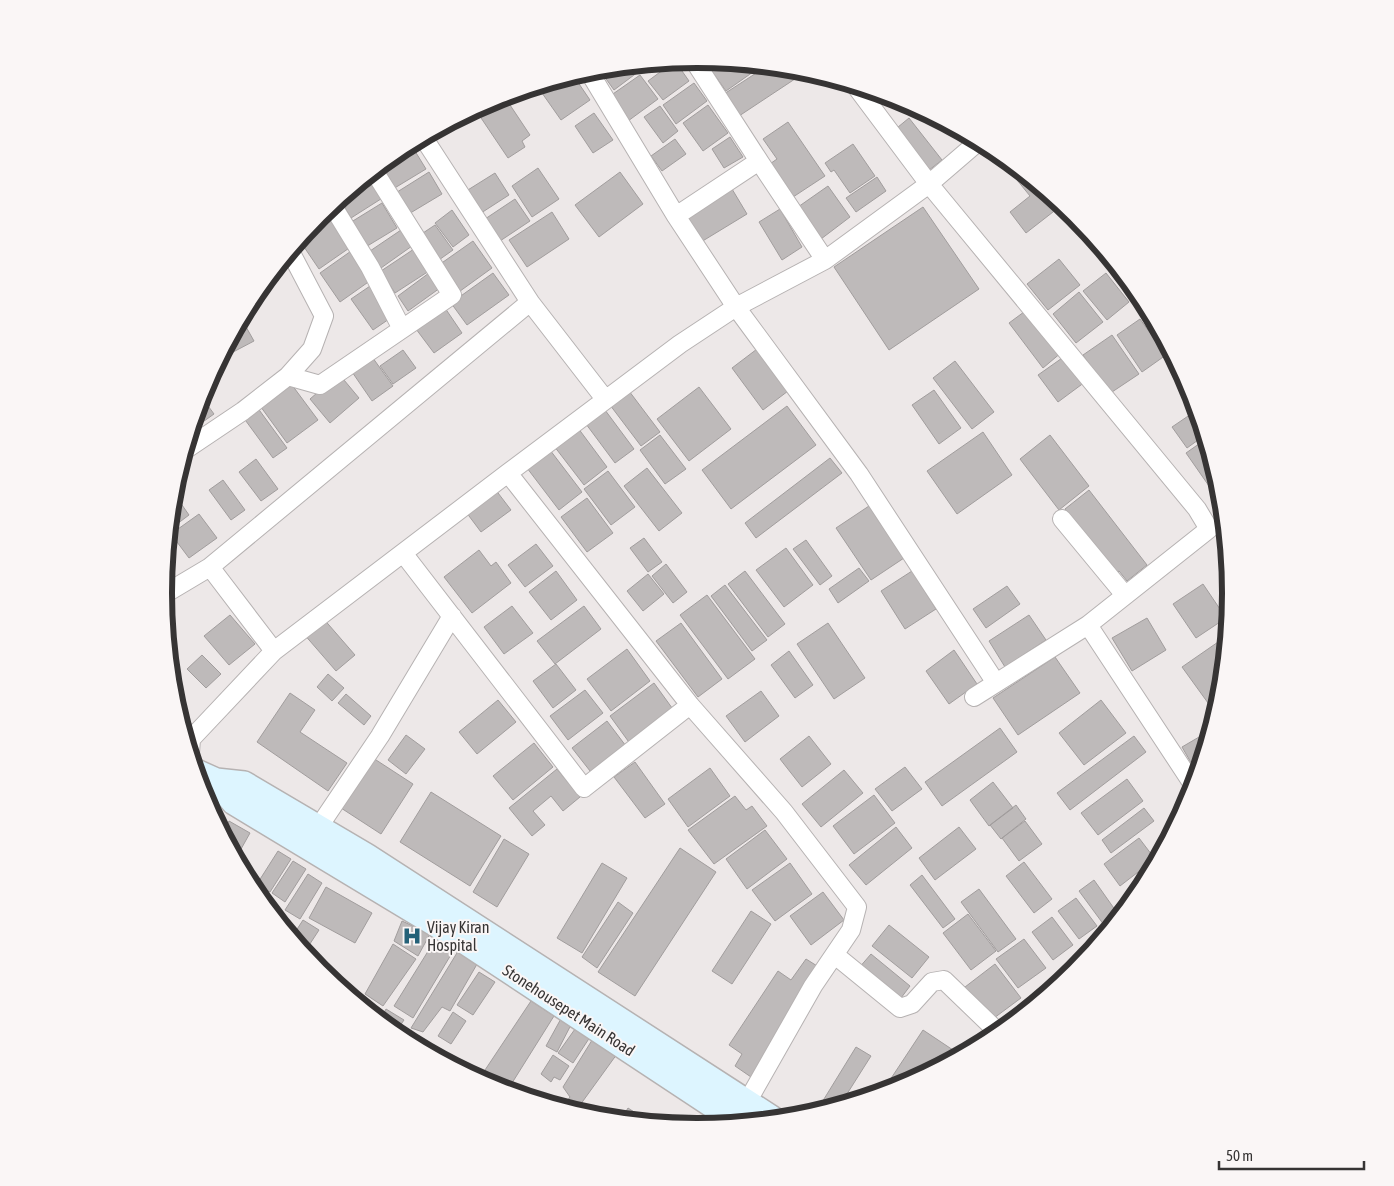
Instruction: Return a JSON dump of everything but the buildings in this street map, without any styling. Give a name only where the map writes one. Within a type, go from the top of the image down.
[{"type":"main road","points":[[206,776],[244,784],[318,828],[361,866]]},
{"type":"main road","name":"Stonehousepet Main Road","points":[[206,776],[234,802],[361,866],[466,942],[741,1115]]},
{"type":"street","points":[[698,68],[825,260]]},
{"type":"street","points":[[593,78],[676,216],[736,307],[859,474],[996,683]]},
{"type":"street","points":[[861,94],[929,184],[1197,509],[1209,529],[1088,624],[974,697]]},
{"type":"street","points":[[427,143],[530,302],[605,399]]},
{"type":"street","points":[[191,737],[274,651],[605,399],[680,344],[736,307],[825,260],[929,184],[973,146]]},
{"type":"street","points":[[676,216],[759,161]]},
{"type":"street","points":[[288,376],[320,385],[452,295],[377,176]]},
{"type":"street","points":[[336,211],[370,267],[402,329]]},
{"type":"street","points":[[193,445],[243,411],[288,376],[312,349],[324,316],[293,257]]},
{"type":"street","points":[[172,590],[210,567],[530,302]]},
{"type":"street","points":[[508,473],[690,704],[784,812],[857,907],[851,930],[813,986],[741,1115]]},
{"type":"street","points":[[1062,519],[1124,594]]},
{"type":"street","points":[[403,553],[584,788],[690,704]]},
{"type":"street","points":[[210,567],[274,651]]},
{"type":"street","points":[[318,828],[380,736],[452,616]]},
{"type":"street","points":[[1088,624],[1189,778]]},
{"type":"street","points":[[835,955],[900,1008],[912,1004],[932,982],[944,980],[993,1027]]},
{"type":"place","name":"Vijay Kiran Hospital","points":[[412,936]]}]
